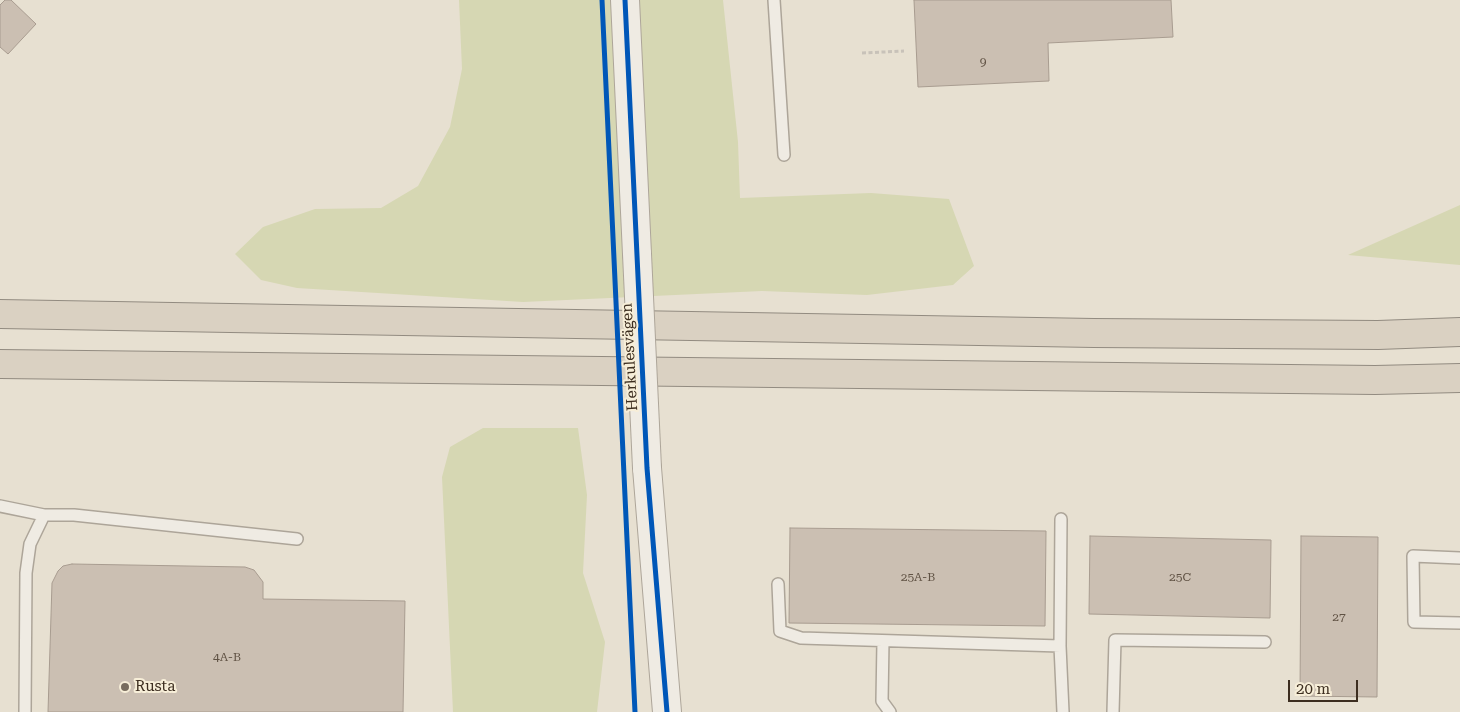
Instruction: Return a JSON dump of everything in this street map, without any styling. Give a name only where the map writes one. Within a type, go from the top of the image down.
[{"type":"highway","points":[[0,314],[1113,333],[1378,335],[1460,332]]},
{"type":"highway","points":[[0,364],[1375,380],[1460,378]]},
{"type":"street","name":"Herkulesvägen","points":[[625,0],[647,468],[667,712]]},
{"type":"lane","points":[[774,0],[784,155]]},
{"type":"lane","points":[[0,506],[44,515],[74,515],[298,539]]},
{"type":"lane","points":[[25,712],[26,573],[30,544],[44,515]]},
{"type":"lane","points":[[1060,519],[1062,712]]},
{"type":"lane","points":[[1460,558],[1412,556],[1414,622],[1460,623]]},
{"type":"lane","points":[[778,584],[780,631],[801,638],[1060,646]]},
{"type":"lane","points":[[1113,712],[1115,640],[1265,642]]},
{"type":"lane","points":[[883,641],[882,701],[890,712]]},
{"type":"path","points":[[862,54],[904,52]]},
{"type":"green space","points":[[459,0],[723,0],[738,142],[740,198],[871,193],[949,199],[974,266],[953,285],[867,295],[762,291],[523,302],[297,288],[261,280],[235,254],[263,227],[315,209],[381,208],[418,186],[450,127],[462,69]]},
{"type":"green space","points":[[1460,205],[1460,265],[1348,255]]},
{"type":"green space","points":[[483,428],[578,428],[587,495],[583,573],[605,642],[597,712],[453,712],[442,477],[450,447]]},
{"type":"building","points":[[5,0],[11,0],[36,24],[8,54],[0,47],[0,5]]},
{"type":"building","points":[[914,0],[1171,0],[1173,37],[1048,43],[1049,81],[918,87]]},
{"type":"building","points":[[790,528],[1046,531],[1045,626],[789,623]]},
{"type":"building","points":[[1090,536],[1271,540],[1270,618],[1089,614]]},
{"type":"building","points":[[1301,536],[1378,537],[1377,697],[1300,696]]},
{"type":"building","points":[[72,564],[245,567],[254,570],[263,582],[263,599],[405,601],[403,712],[48,712],[52,583],[63,566]]},
{"type":"cycle path","points":[[602,0],[635,712]]},
{"type":"cycle path","points":[[625,0],[647,468],[667,712]]},
{"type":"place","name":"Rusta","points":[[125,687]]}]
